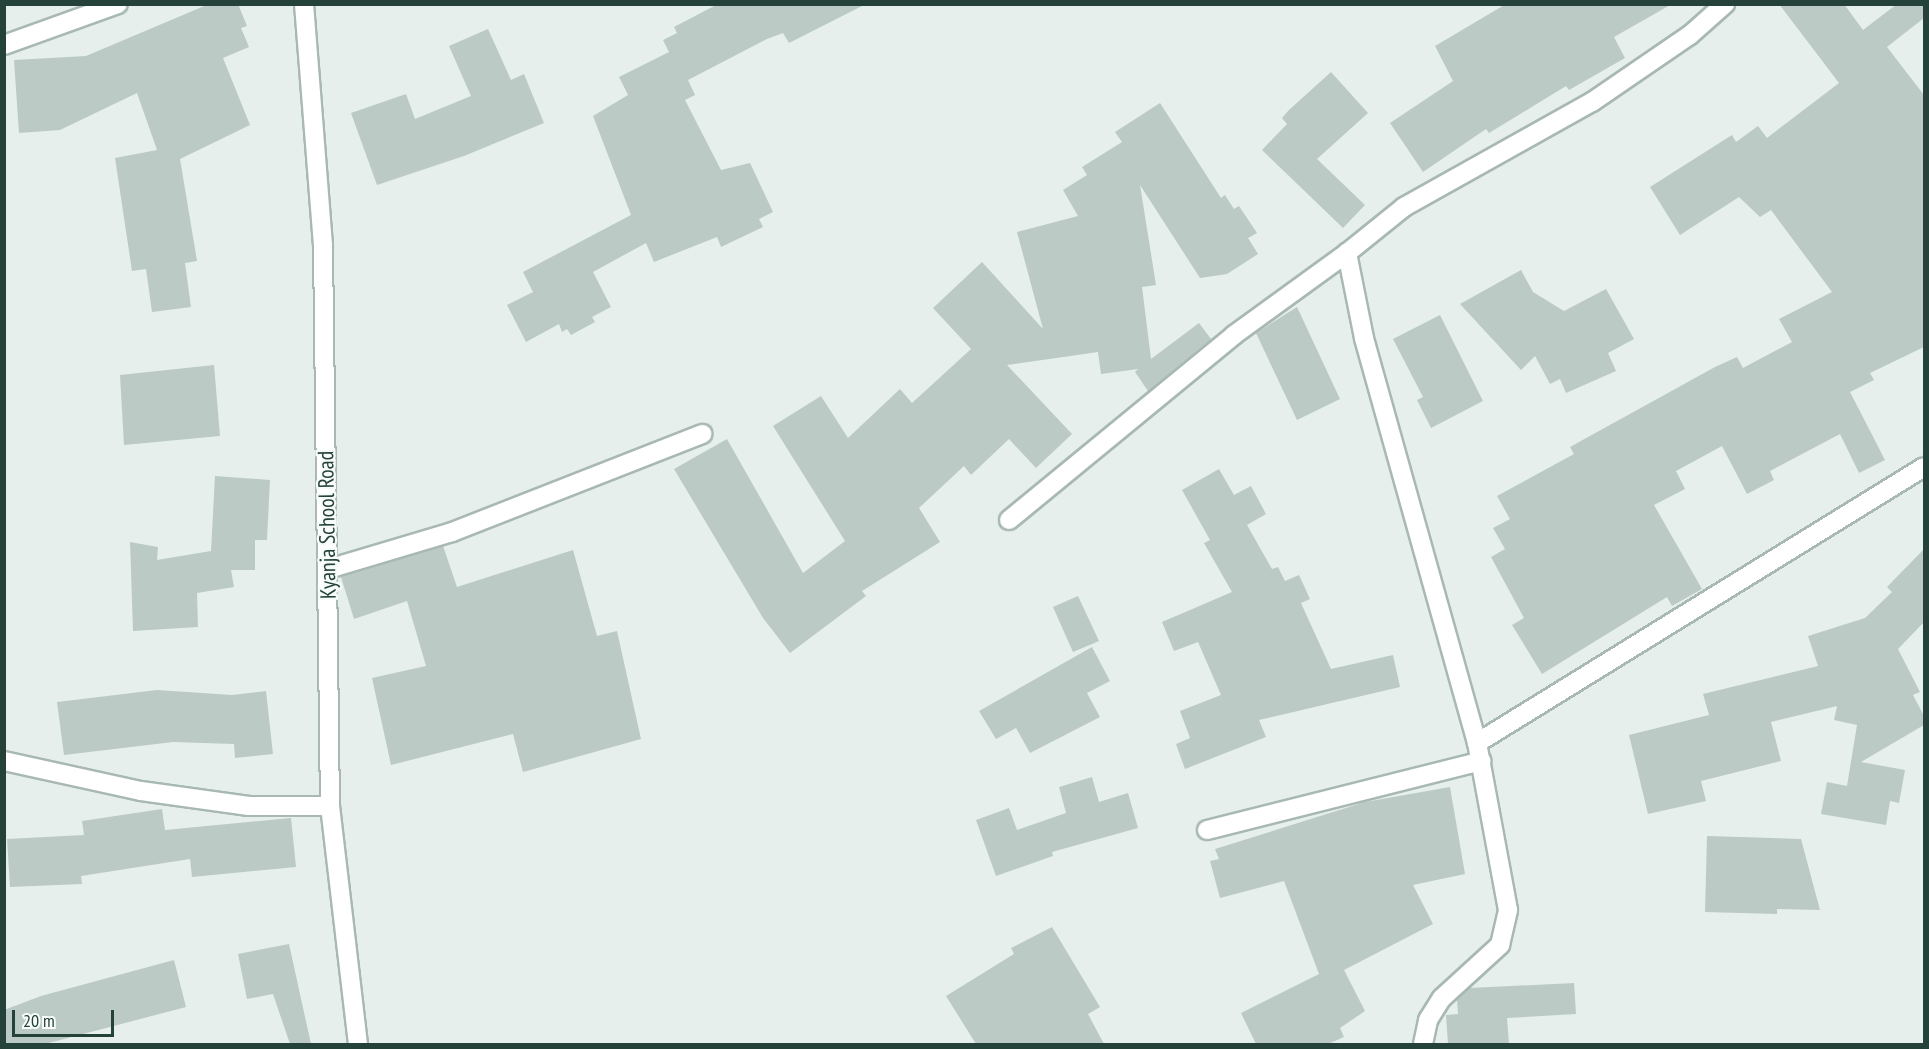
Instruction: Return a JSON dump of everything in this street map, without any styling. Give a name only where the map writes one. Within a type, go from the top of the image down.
[{"type":"street","points":[[4,45],[118,4]]},
{"type":"street","name":"Kyanja School Road","points":[[304,4],[323,245],[330,807],[358,1044]]},
{"type":"street","points":[[1009,520],[1234,336],[1347,253],[1404,207],[1592,102],[1690,35],[1725,4]]},
{"type":"street","points":[[1347,253],[1364,338],[1479,752],[1508,910],[1500,945],[1494,955],[1442,998],[1428,1020],[1423,1044]]},
{"type":"street","points":[[328,569],[452,532],[702,434]]},
{"type":"street","points":[[1207,830],[1479,752],[1924,467]]},
{"type":"street","points":[[4,761],[141,791],[249,806],[330,807]]},
{"type":"building","points":[[209,4],[238,4],[247,26],[241,28],[249,47],[223,58],[250,125],[180,159],[197,261],[185,263],[191,307],[152,312],[146,269],[132,271],[115,158],[157,150],[137,93],[60,130],[19,133],[14,60],[86,56]]},
{"type":"building","points":[[718,4],[866,4],[789,43],[783,33],[767,39],[688,80],[695,95],[685,100],[721,170],[750,163],[773,212],[759,219],[763,227],[721,247],[717,237],[654,262],[646,243],[593,272],[611,307],[592,317],[595,322],[571,335],[567,329],[562,332],[559,324],[526,342],[507,305],[533,292],[523,272],[631,215],[593,116],[628,95],[619,77],[669,52],[663,40],[677,33],[674,27]]},
{"type":"building","points":[[1506,4],[1672,4],[1614,37],[1625,58],[1569,90],[1566,86],[1489,133],[1486,129],[1423,172],[1390,123],[1453,81],[1435,46]]},
{"type":"building","points":[[1779,4],[1844,4],[1863,30],[1897,4],[1924,4],[1924,18],[1887,47],[1924,95],[1924,347],[1870,373],[1874,380],[1850,392],[1885,460],[1859,473],[1840,434],[1770,471],[1774,480],[1747,494],[1722,446],[1676,471],[1685,489],[1654,505],[1702,589],[1672,606],[1667,597],[1542,674],[1512,625],[1524,618],[1491,557],[1505,549],[1493,528],[1510,519],[1497,496],[1574,454],[1570,447],[1715,367],[1737,357],[1743,368],[1792,342],[1779,319],[1832,292],[1771,210],[1760,217],[1739,197],[1680,235],[1650,187],[1732,135],[1736,142],[1758,126],[1767,138],[1839,83]]},
{"type":"building","points":[[488,29],[511,80],[524,74],[544,123],[464,156],[377,185],[351,113],[406,94],[415,119],[471,96],[449,46]]},
{"type":"building","points":[[1331,72],[1368,113],[1317,159],[1365,205],[1343,228],[1262,150],[1287,124],[1282,118],[1289,110]]},
{"type":"building","points":[[1160,103],[1221,198],[1225,195],[1234,209],[1239,206],[1257,233],[1248,238],[1258,254],[1227,274],[1200,278],[1140,185],[1156,285],[1142,287],[1151,359],[1199,323],[1211,339],[1148,391],[1135,372],[1138,369],[1101,374],[1098,352],[1007,365],[1072,434],[1036,468],[1009,439],[971,475],[964,466],[919,508],[940,542],[862,591],[866,596],[790,653],[763,618],[674,469],[727,439],[803,573],[845,541],[773,426],[821,396],[848,438],[900,389],[912,403],[971,349],[933,308],[982,262],[1043,329],[1017,232],[1078,216],[1063,190],[1087,175],[1082,167],[1122,142],[1115,132]]},
{"type":"building","points":[[1521,270],[1533,292],[1564,311],[1606,289],[1634,339],[1608,353],[1616,371],[1566,393],[1560,379],[1550,384],[1535,356],[1521,370],[1460,304]]},
{"type":"building","points":[[1297,307],[1340,399],[1297,420],[1256,333]]},
{"type":"building","points":[[1440,315],[1483,401],[1431,428],[1417,400],[1423,397],[1393,339]]},
{"type":"building","points":[[214,365],[220,436],[124,445],[120,375]]},
{"type":"building","points":[[1219,469],[1234,495],[1251,486],[1266,514],[1247,525],[1272,569],[1278,567],[1285,581],[1299,575],[1310,599],[1301,603],[1331,669],[1393,655],[1400,687],[1259,720],[1266,737],[1185,769],[1176,744],[1190,738],[1180,711],[1221,695],[1198,642],[1174,651],[1162,622],[1232,592],[1204,543],[1210,540],[1182,490]]},
{"type":"building","points":[[215,476],[270,480],[267,540],[255,540],[255,570],[231,570],[234,587],[197,593],[198,627],[133,631],[130,542],[158,547],[157,560],[211,551]]},
{"type":"building","points":[[443,546],[457,587],[573,550],[597,636],[617,631],[641,739],[523,772],[513,734],[391,765],[372,678],[426,666],[407,601],[354,619],[341,577]]},
{"type":"building","points":[[1924,549],[1924,622],[1898,649],[1920,692],[1913,695],[1924,716],[1924,725],[1861,762],[1905,770],[1899,803],[1890,801],[1886,825],[1821,814],[1827,782],[1847,786],[1857,725],[1834,720],[1837,706],[1771,722],[1781,761],[1701,781],[1706,801],[1648,814],[1629,735],[1709,715],[1703,694],[1818,666],[1808,636],[1865,618],[1892,592],[1887,587]]},
{"type":"building","points":[[1078,596],[1099,641],[1073,652],[1053,607]]},
{"type":"building","points":[[1092,647],[1110,681],[1087,693],[1100,717],[1030,753],[1016,728],[996,739],[979,711]]},
{"type":"building","points":[[157,690],[232,695],[266,691],[273,754],[235,758],[234,744],[173,742],[64,755],[57,702]]},
{"type":"building","points":[[1092,777],[1099,802],[1128,793],[1138,828],[1052,852],[1053,856],[996,876],[976,820],[1009,808],[1017,830],[1066,813],[1059,787]]},
{"type":"building","points":[[1450,787],[1465,874],[1413,885],[1433,924],[1344,970],[1365,1011],[1340,1028],[1344,1037],[1328,1044],[1256,1044],[1241,1013],[1319,974],[1284,881],[1220,898],[1210,861],[1219,859],[1215,849],[1365,802]]},
{"type":"building","points":[[162,809],[165,830],[291,818],[296,867],[192,877],[190,859],[81,876],[82,884],[10,887],[7,839],[84,835],[82,821]]},
{"type":"building","points":[[1707,836],[1801,839],[1820,910],[1777,909],[1777,914],[1705,912]]},
{"type":"building","points":[[1052,927],[1100,1007],[1088,1014],[1104,1044],[976,1044],[946,996],[1014,954],[1011,948]]},
{"type":"building","points":[[289,944],[311,1044],[290,1044],[273,994],[247,999],[238,954]]},
{"type":"building","points":[[174,960],[186,1007],[45,1044],[4,1044],[4,1010],[41,996]]},
{"type":"building","points":[[1574,983],[1576,1014],[1507,1018],[1509,1044],[1448,1044],[1446,1015],[1458,1014],[1457,999],[1469,988]]}]
